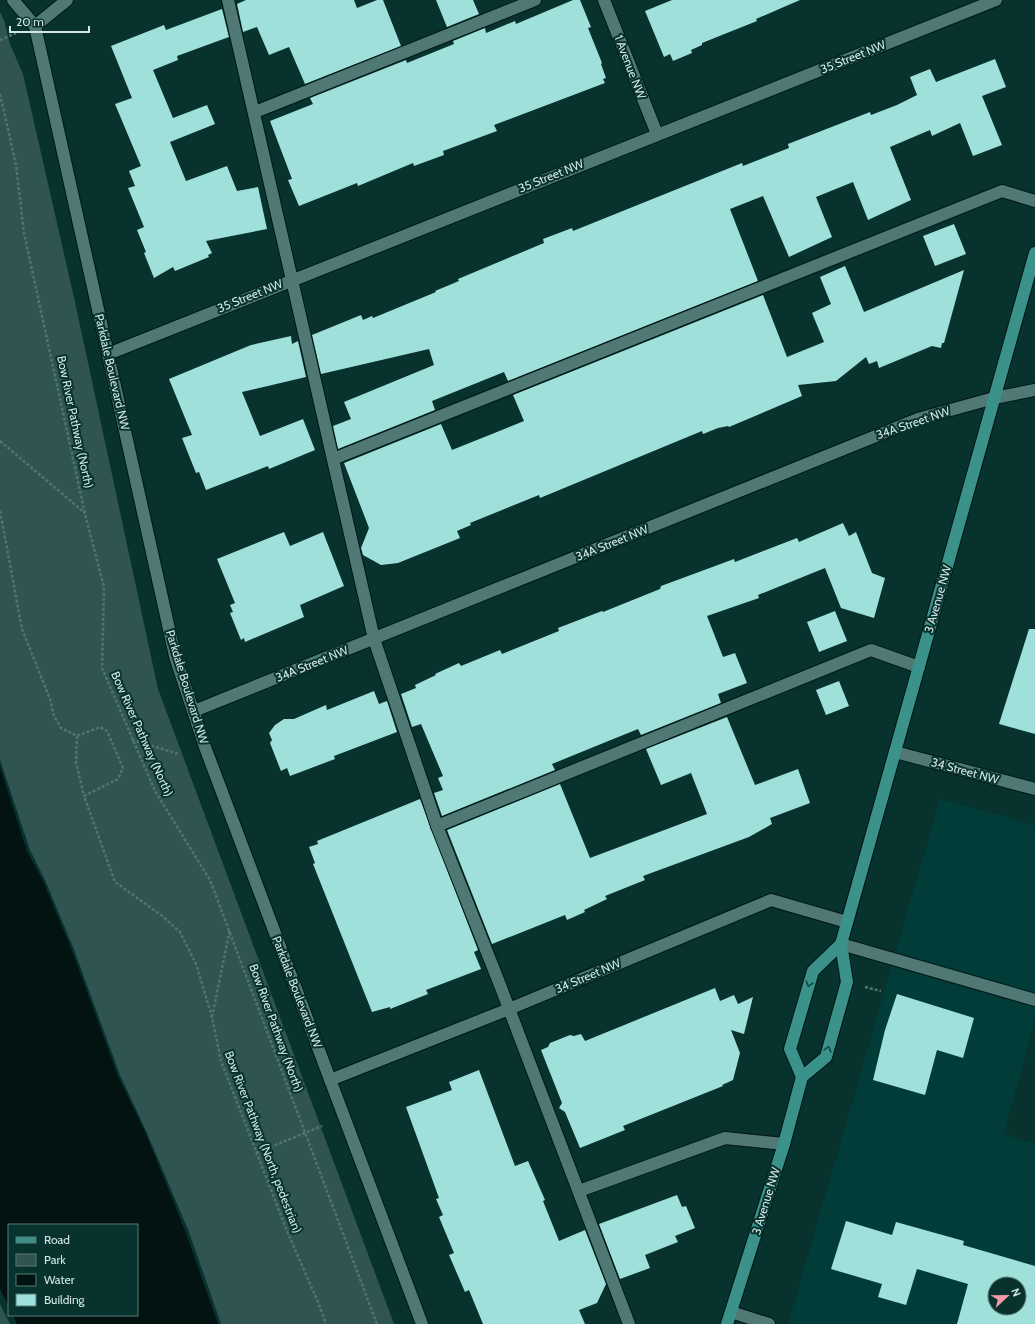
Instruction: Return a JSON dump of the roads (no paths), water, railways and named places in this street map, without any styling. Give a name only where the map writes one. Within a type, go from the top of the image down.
[{"type":"main road","name":"3 Avenue NW","points":[[729,1318],[784,1144],[802,1077],[826,1056],[848,982],[841,944],[1035,253]]},
{"type":"main road","name":"3 Avenue NW","points":[[802,1077],[790,1049],[813,971],[841,944]]},
{"type":"street","points":[[13,0],[35,26],[67,0]]},
{"type":"street","points":[[228,0],[255,112],[291,280],[374,639],[437,826],[509,1009],[629,1324]]},
{"type":"street","points":[[255,112],[535,0]]},
{"type":"street","name":"1 Avenue NW","points":[[604,0],[657,134]]},
{"type":"street","name":"35 Street NW","points":[[108,354],[996,0]]},
{"type":"street","name":"Parkdale Boulevard NW","points":[[35,26],[175,656],[205,747],[422,1324]]},
{"type":"street","points":[[333,459],[1002,191],[1035,201]]},
{"type":"street","name":"34A Street NW","points":[[194,712],[918,419],[994,398],[1035,390]]},
{"type":"street","points":[[437,826],[871,650],[919,667]]},
{"type":"street","name":"34 Street NW","points":[[895,752],[1035,789]]},
{"type":"street","name":"34 Street NW","points":[[330,1080],[509,1009],[772,900],[848,922]]},
{"type":"street","points":[[841,944],[1035,1000]]},
{"type":"street","points":[[579,1192],[726,1138],[784,1144]]},
{"type":"street","points":[[729,1318],[739,1324]]},
{"type":"street","points":[[729,1318],[769,1324]]},
{"type":"water","points":[[0,767],[27,851],[43,881],[71,948],[118,1076],[146,1134],[186,1233],[218,1324],[17,1324],[13,1316],[138,1316],[138,1224],[8,1224],[8,1305],[0,1289]]}]
